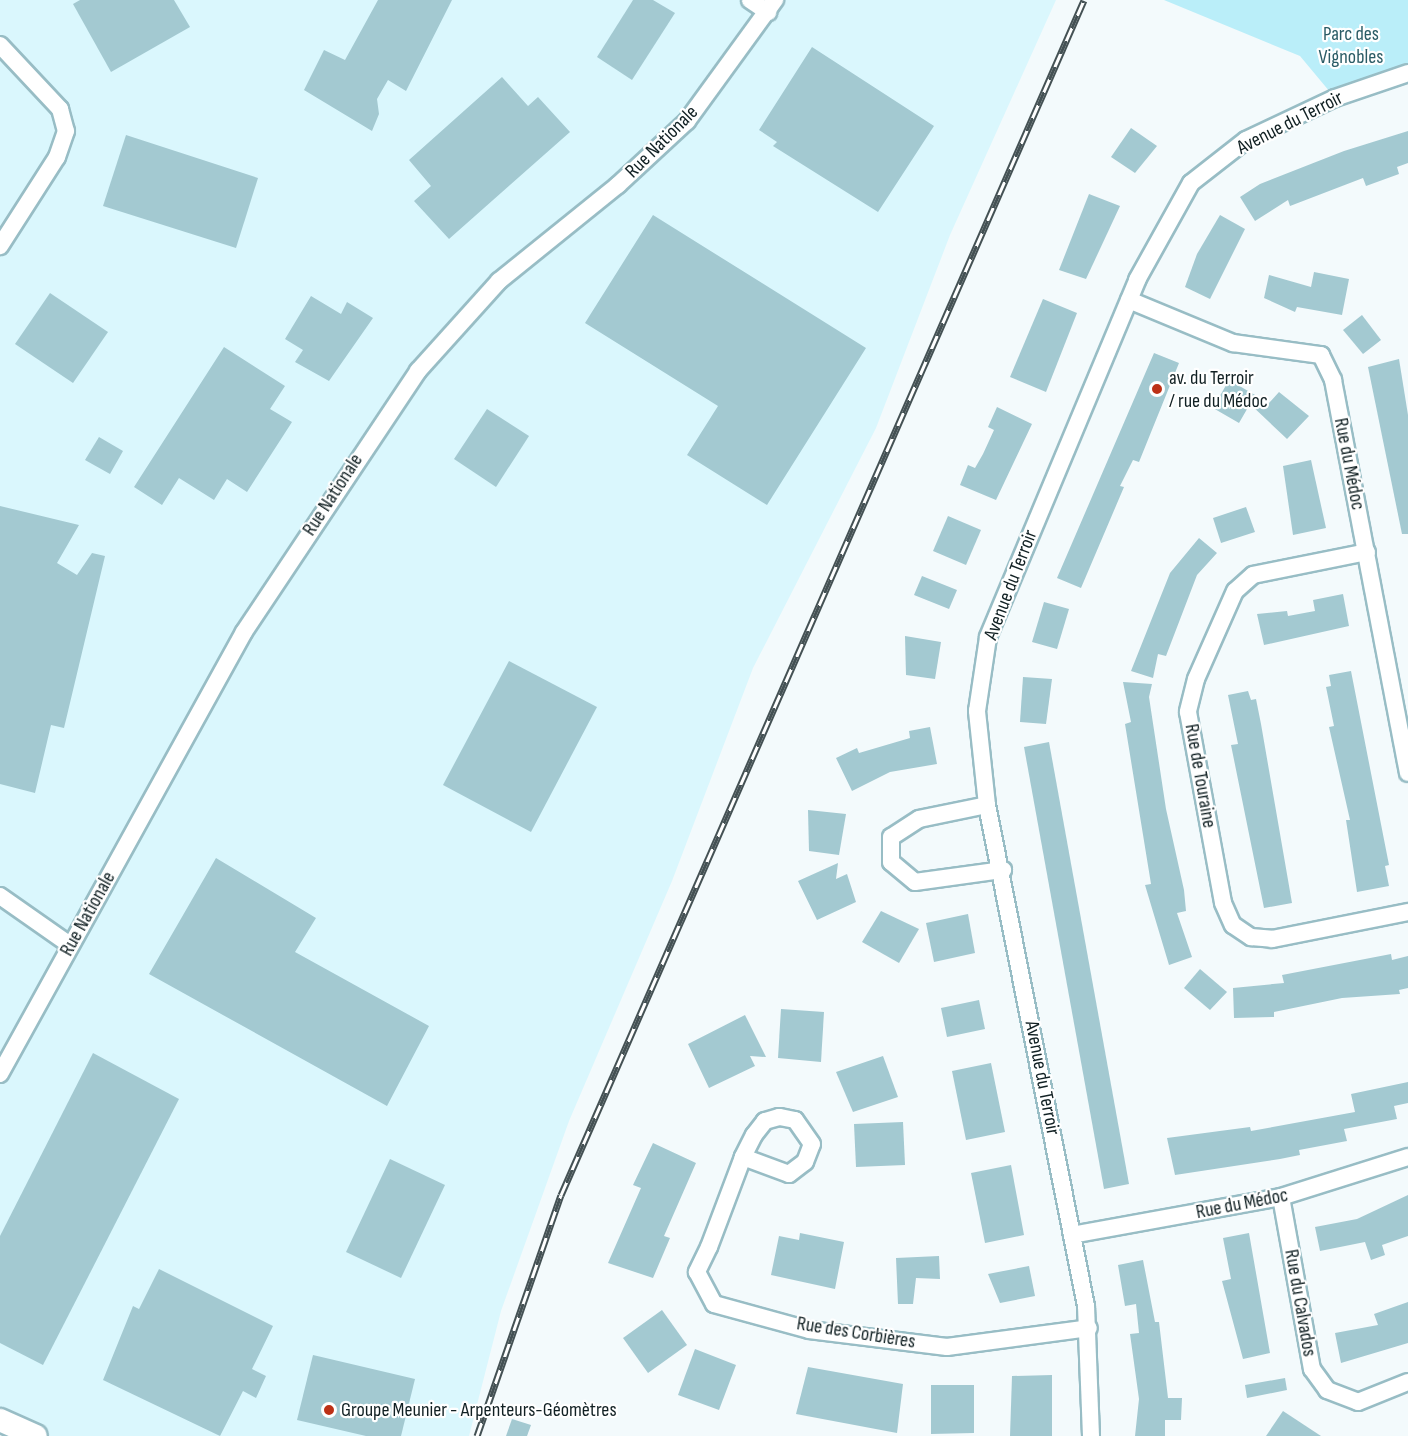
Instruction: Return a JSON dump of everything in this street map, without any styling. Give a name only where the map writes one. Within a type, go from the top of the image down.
[{"type":"street","points":[[750,0],[771,6]]},
{"type":"street","name":"Rue Nationale","points":[[0,1074],[244,632],[418,370],[499,281],[618,184],[687,121],[771,6]]},
{"type":"street","points":[[0,45],[60,109],[66,130],[57,157],[0,246]]},
{"type":"street","name":"Avenue du Terroir","points":[[1091,1436],[1089,1328],[1004,870],[987,805],[977,711],[988,638],[1129,300],[1168,217],[1191,183],[1246,140],[1335,98],[1408,73]]},
{"type":"street","name":"Rue du Médoc","points":[[1129,300],[1233,343],[1321,355],[1333,380],[1408,773]]},
{"type":"street","name":"Rue de Touraine","points":[[1367,552],[1253,575],[1234,591],[1196,679],[1188,712],[1223,903],[1233,925],[1251,937],[1272,939],[1408,912]]},
{"type":"street","points":[[987,805],[919,819],[891,837],[891,862],[915,882],[1004,870]]},
{"type":"street","points":[[0,896],[70,945]]},
{"type":"street","name":"Rue des Corbières","points":[[743,1157],[697,1272],[714,1304],[809,1330],[947,1347],[1089,1328]]},
{"type":"street","name":"Rue du Médoc","points":[[1072,1235],[1281,1197],[1408,1157]]},
{"type":"street","name":"Rue du Calvados","points":[[1281,1197],[1312,1369],[1328,1390],[1358,1402],[1408,1382]]},
{"type":"street","points":[[0,1420],[36,1436]]},
{"type":"shaded area","points":[[0,0],[1056,0],[950,235],[876,428],[753,668],[672,881],[569,1121],[501,1311],[469,1436],[36,1436],[0,1420]]},
{"type":"green space","name":"Parc des Vignobles","points":[[1164,0],[1408,0],[1408,72],[1335,98],[1300,56]]},
{"type":"building","points":[[80,0],[174,0],[190,27],[111,72],[73,4]]},
{"type":"building","points":[[378,0],[452,0],[406,91],[388,80],[377,99],[379,114],[372,131],[304,90],[324,50],[345,60]]},
{"type":"building","points":[[633,0],[653,0],[675,13],[632,80],[597,57]]},
{"type":"building","points":[[812,47],[934,126],[878,212],[773,146],[777,142],[759,130]]},
{"type":"building","points":[[502,77],[528,106],[538,97],[570,132],[449,239],[414,201],[431,186],[409,160]]},
{"type":"building","points":[[1131,128],[1157,146],[1135,173],[1111,157]]},
{"type":"building","points":[[1408,131],[1408,163],[1397,167],[1399,174],[1366,186],[1363,178],[1290,206],[1288,200],[1255,221],[1240,197],[1260,184],[1344,151]]},
{"type":"building","points":[[126,135],[258,178],[236,248],[103,206]]},
{"type":"building","points":[[1089,194],[1120,206],[1086,279],[1059,270]]},
{"type":"building","points":[[653,215],[866,348],[767,505],[687,455],[718,406],[585,323]]},
{"type":"building","points":[[1220,215],[1245,229],[1210,299],[1185,287],[1197,254]]},
{"type":"building","points":[[1314,272],[1349,279],[1342,315],[1297,307],[1295,312],[1264,298],[1269,275],[1311,287]]},
{"type":"building","points":[[50,293],[108,332],[73,383],[15,344]]},
{"type":"building","points":[[311,296],[341,314],[347,302],[373,318],[329,381],[295,362],[303,350],[285,339]]},
{"type":"building","points":[[1043,299],[1077,313],[1046,392],[1010,377]]},
{"type":"building","points":[[1362,315],[1381,340],[1363,354],[1343,330]]},
{"type":"building","points":[[224,347],[285,386],[270,409],[292,422],[247,492],[227,479],[214,500],[179,478],[162,505],[134,487]]},
{"type":"building","points":[[1154,353],[1179,363],[1139,462],[1133,460],[1120,486],[1124,487],[1081,588],[1057,578]]},
{"type":"building","points":[[1399,359],[1408,415],[1408,534],[1402,534],[1368,367]]},
{"type":"building","points":[[1229,380],[1269,403],[1279,392],[1309,416],[1287,439],[1250,404],[1239,423],[1213,408]]},
{"type":"building","points":[[997,407],[1032,424],[996,500],[960,485],[968,465],[975,468],[983,454],[994,430],[988,427]]},
{"type":"building","points":[[487,409],[529,436],[496,487],[454,459]]},
{"type":"building","points":[[99,437],[123,451],[110,474],[85,460]]},
{"type":"building","points":[[1311,460],[1326,528],[1293,535],[1283,466]]},
{"type":"building","points":[[0,506],[79,525],[57,563],[77,575],[92,553],[105,556],[64,728],[51,725],[35,793],[0,784]]},
{"type":"building","points":[[1246,507],[1255,532],[1221,543],[1213,518]]},
{"type":"building","points":[[948,516],[981,530],[966,565],[933,551]]},
{"type":"building","points":[[1199,538],[1217,553],[1197,575],[1166,656],[1158,654],[1153,678],[1131,671],[1170,573]]},
{"type":"building","points":[[922,576],[957,590],[949,609],[914,595]]},
{"type":"building","points":[[1343,594],[1349,626],[1264,645],[1257,614],[1287,611],[1288,616],[1315,611],[1313,600]]},
{"type":"building","points":[[1044,602],[1069,609],[1057,649],[1032,642]]},
{"type":"building","points":[[905,636],[941,642],[935,679],[906,675]]},
{"type":"building","points":[[509,661],[597,707],[531,832],[443,785]]},
{"type":"building","points":[[1351,671],[1389,865],[1385,866],[1389,886],[1357,892],[1346,820],[1350,820],[1329,727],[1334,726],[1326,687],[1331,686],[1329,675]]},
{"type":"building","points":[[1023,677],[1052,679],[1046,724],[1020,722]]},
{"type":"building","points":[[1123,682],[1152,684],[1149,697],[1166,809],[1184,890],[1186,911],[1177,913],[1192,957],[1169,965],[1145,885],[1151,884],[1125,724],[1131,722]]},
{"type":"building","points":[[1248,691],[1251,700],[1256,699],[1292,903],[1264,908],[1231,745],[1238,744],[1228,695]]},
{"type":"building","points":[[930,727],[937,764],[890,772],[852,791],[836,758],[857,748],[859,753],[910,738],[909,731]]},
{"type":"building","points":[[1049,742],[1129,1184],[1104,1189],[1024,747]]},
{"type":"building","points":[[808,810],[846,814],[839,855],[809,851]]},
{"type":"building","points":[[216,858],[316,918],[295,952],[429,1026],[387,1106],[149,974]]},
{"type":"building","points":[[838,863],[836,879],[847,874],[856,902],[817,920],[798,881]]},
{"type":"building","points":[[881,911],[919,929],[899,963],[862,942]]},
{"type":"building","points":[[968,914],[975,953],[934,962],[926,923]]},
{"type":"building","points":[[1391,954],[1392,960],[1408,956],[1408,988],[1399,990],[1400,994],[1342,998],[1274,1012],[1274,1017],[1234,1018],[1233,988],[1284,983],[1282,975]]},
{"type":"building","points":[[1200,969],[1227,992],[1210,1010],[1184,988]]},
{"type":"building","points":[[979,1000],[985,1029],[947,1037],[941,1008]]},
{"type":"building","points":[[781,1009],[824,1012],[821,1062],[778,1058]]},
{"type":"building","points":[[745,1015],[766,1057],[750,1056],[755,1066],[709,1088],[688,1044]]},
{"type":"building","points":[[93,1053],[179,1099],[43,1365],[0,1343],[0,1236]]},
{"type":"building","points":[[883,1056],[898,1097],[853,1112],[836,1072]]},
{"type":"building","points":[[991,1063],[1005,1132],[966,1140],[952,1071]]},
{"type":"building","points":[[1408,1082],[1408,1103],[1394,1106],[1397,1119],[1344,1129],[1347,1141],[1299,1150],[1300,1155],[1280,1159],[1175,1175],[1167,1138],[1250,1127],[1251,1131],[1355,1112],[1351,1094]]},
{"type":"building","points":[[903,1122],[905,1165],[856,1167],[854,1124]]},
{"type":"building","points":[[653,1143],[696,1163],[664,1236],[670,1238],[653,1278],[608,1263],[641,1188],[633,1185]]},
{"type":"building","points":[[390,1159],[445,1185],[401,1278],[346,1252]]},
{"type":"building","points":[[1011,1165],[1024,1235],[985,1243],[971,1173]]},
{"type":"building","points":[[1408,1195],[1408,1236],[1382,1245],[1385,1255],[1371,1260],[1365,1242],[1320,1251],[1315,1227],[1357,1219]]},
{"type":"building","points":[[800,1233],[844,1242],[835,1289],[771,1275],[779,1236],[799,1240]]},
{"type":"building","points":[[1249,1233],[1270,1353],[1243,1359],[1222,1281],[1231,1279],[1223,1238]]},
{"type":"building","points":[[939,1256],[940,1279],[916,1278],[913,1304],[898,1304],[896,1258]]},
{"type":"building","points":[[1143,1260],[1155,1322],[1159,1322],[1168,1398],[1182,1398],[1181,1420],[1165,1420],[1165,1436],[1135,1436],[1139,1399],[1130,1334],[1139,1333],[1136,1304],[1125,1306],[1118,1265]]},
{"type":"building","points":[[1029,1266],[1035,1296],[1000,1303],[988,1274]]},
{"type":"building","points":[[159,1269],[273,1326],[252,1369],[266,1376],[256,1398],[243,1391],[220,1436],[103,1380],[133,1306],[139,1309]]},
{"type":"building","points":[[1408,1302],[1408,1343],[1341,1363],[1335,1333],[1378,1325],[1374,1314]]},
{"type":"building","points":[[662,1310],[687,1345],[648,1373],[623,1338]]},
{"type":"building","points":[[695,1349],[736,1365],[719,1410],[678,1395]]},
{"type":"building","points":[[313,1355],[415,1379],[401,1436],[366,1436],[297,1420]]},
{"type":"building","points":[[808,1367],[903,1384],[897,1433],[796,1414]]},
{"type":"building","points":[[1052,1375],[1052,1436],[1010,1436],[1012,1376]]},
{"type":"building","points":[[1285,1378],[1287,1390],[1247,1398],[1245,1385]]},
{"type":"building","points":[[931,1385],[974,1385],[974,1433],[931,1434]]},
{"type":"building","points":[[1283,1411],[1321,1436],[1266,1436]]},
{"type":"building","points":[[512,1419],[531,1425],[527,1436],[506,1436]]},
{"type":"railway","points":[[477,1436],[561,1195],[1084,0]]},
{"type":"place","name":"av. du Terroir / rue du Médoc","points":[[1157,389]]},
{"type":"place","name":"Groupe Meunier - Arpenteurs-Géomètres","points":[[329,1410]]}]
